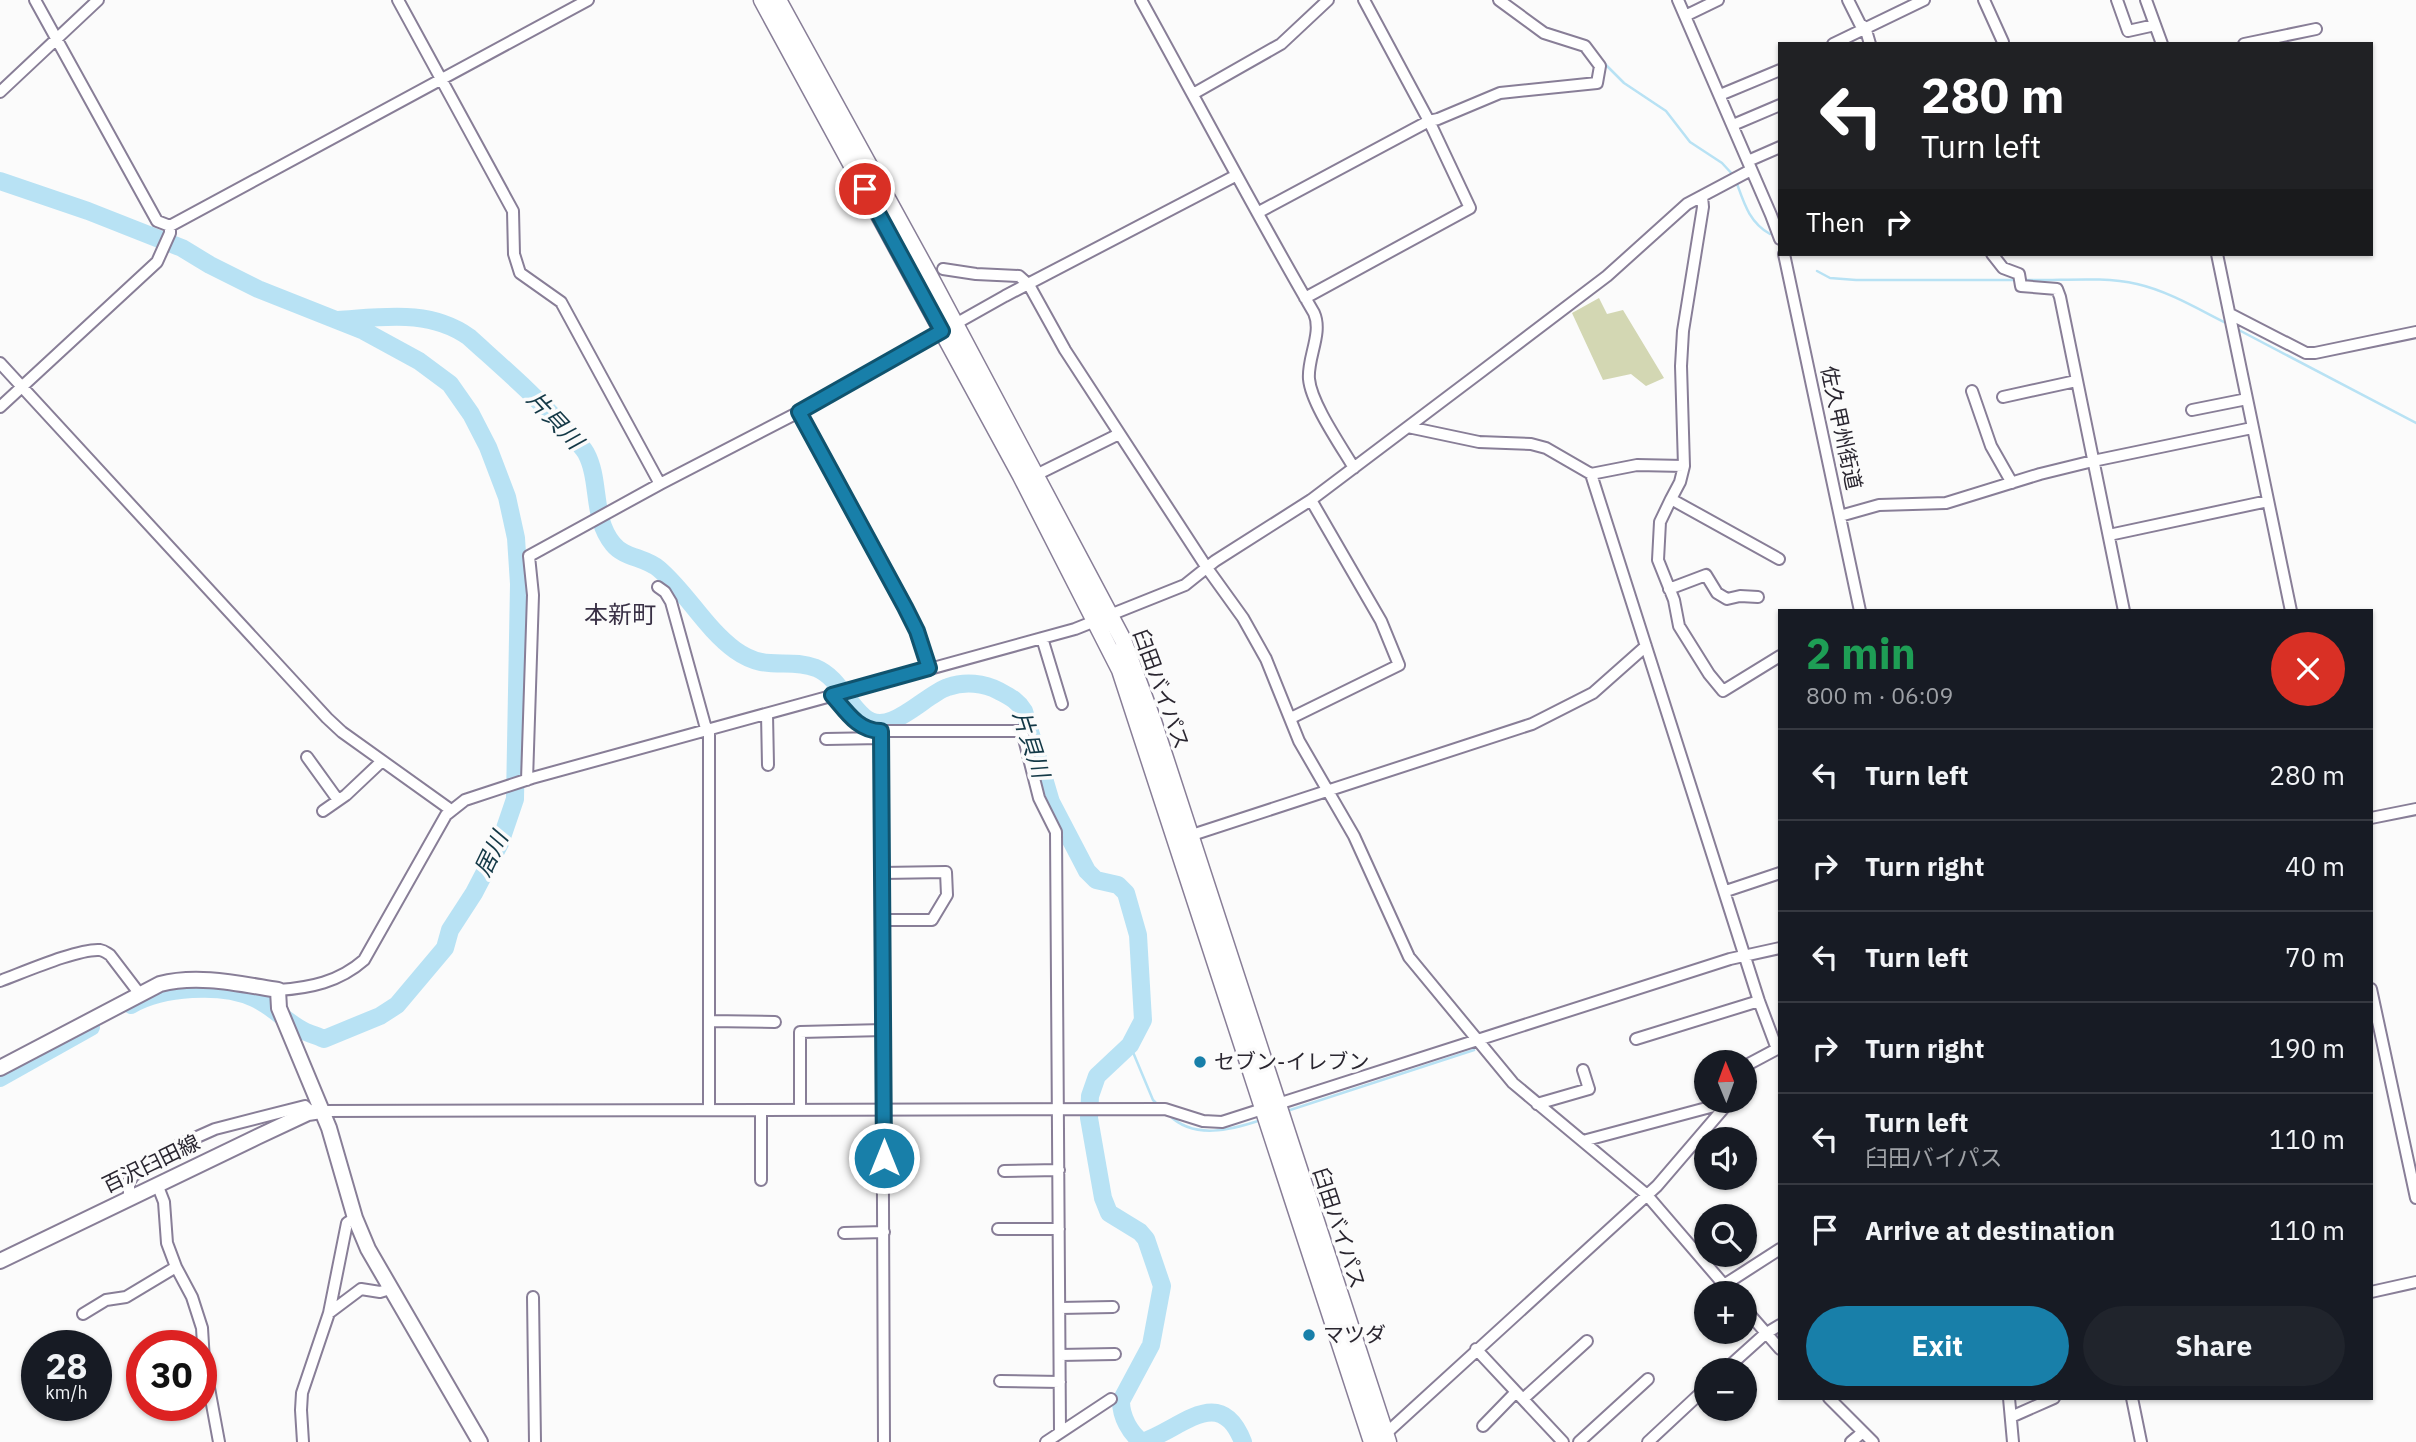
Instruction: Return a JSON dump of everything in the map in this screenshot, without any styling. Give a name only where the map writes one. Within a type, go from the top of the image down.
[{"type":"highway","name":"臼田バイパス","points":[[762,0],[948,327],[1036,475],[1104,619],[1381,1440]]},
{"type":"highway","name":"臼田バイパス","points":[[778,0],[1104,619],[1135,667],[1270,1107]]},
{"type":"main road","points":[[0,1068],[160,984],[181,979],[278,990],[282,1014],[316,1112],[337,1152],[355,1218],[368,1249],[480,1442]]},
{"type":"main road","name":"百沢臼田線","points":[[0,1261],[158,1184],[316,1112]]},
{"type":"street","points":[[35,0],[157,221],[170,230]]},
{"type":"street","points":[[0,92],[98,0]]},
{"type":"street","points":[[398,0],[513,211],[514,254],[520,273],[561,302],[660,484]]},
{"type":"street","points":[[0,407],[151,269],[162,252],[170,230],[587,0]]},
{"type":"street","points":[[1141,0],[1235,176],[1259,212],[1317,319],[1309,372],[1310,387],[1354,468]]},
{"type":"street","points":[[1193,94],[1281,44],[1328,0]]},
{"type":"street","points":[[1305,298],[1470,208],[1429,121],[1364,0]]},
{"type":"street","points":[[1499,0],[1544,33],[1585,46],[1600,66],[1597,83]]},
{"type":"street","points":[[1678,0],[1778,234]]},
{"type":"street","points":[[1685,16],[1718,0]]},
{"type":"street","points":[[1848,0],[1860,24],[1865,27],[1869,42]]},
{"type":"street","points":[[1837,42],[1924,0]]},
{"type":"street","points":[[1984,0],[2003,42]]},
{"type":"street","points":[[2118,0],[2128,31],[2155,25]]},
{"type":"street","points":[[2146,0],[2161,42]]},
{"type":"street","points":[[2254,42],[2316,29]]},
{"type":"street","points":[[1720,95],[1778,71]]},
{"type":"street","points":[[1259,212],[1429,121],[1500,93],[1610,83]]},
{"type":"street","points":[[1733,125],[1778,106]]},
{"type":"street","points":[[278,990],[326,983],[347,974],[364,960],[451,810],[465,800],[519,782],[1042,638],[1104,619],[1185,584],[1354,468],[1607,276],[1687,204],[1778,148]]},
{"type":"street","points":[[519,782],[533,595],[529,556],[799,412],[948,327],[1235,176]]},
{"type":"street","points":[[1702,196],[1703,206],[1683,331],[1681,366],[1684,466],[1660,522],[1657,552],[1674,600],[1679,626],[1723,691],[1778,657]]},
{"type":"street","name":"佐久甲州街道","points":[[1784,256],[1860,609]]},
{"type":"street","points":[[1993,256],[1999,265],[2020,280],[2021,286],[2057,289],[2124,609]]},
{"type":"street","points":[[2217,256],[2291,609]]},
{"type":"street","points":[[943,269],[1020,276],[1029,285],[1065,351],[1207,568],[1243,618],[1266,659],[1299,741],[1360,847],[1409,957],[1513,1083],[1646,1195],[1721,1281]]},
{"type":"street","points":[[2231,323],[2306,353],[2315,354],[2416,332]]},
{"type":"street","points":[[0,363],[327,718],[342,732],[451,810]]},
{"type":"street","points":[[2004,397],[2076,381]]},
{"type":"street","points":[[1972,391],[1991,446],[2012,483]]},
{"type":"street","points":[[2192,411],[2246,399]]},
{"type":"street","points":[[799,412],[905,607],[917,631],[929,668]]},
{"type":"street","points":[[1408,426],[1479,442],[1531,444],[1546,448],[1591,474],[1637,465],[1684,466]]},
{"type":"street","points":[[1840,516],[1879,505],[1946,503],[2093,461],[2252,428]]},
{"type":"street","points":[[1036,475],[1119,434]]},
{"type":"street","points":[[1591,474],[1759,1001],[1778,1047]]},
{"type":"street","points":[[1671,499],[1779,559]]},
{"type":"street","points":[[1291,718],[1399,665],[1381,621],[1311,500]]},
{"type":"street","points":[[2109,535],[2268,501]]},
{"type":"street","points":[[1669,589],[1706,575],[1714,589],[1727,599],[1740,596],[1758,597]]},
{"type":"street","points":[[658,587],[671,602],[705,725],[709,731],[709,1110]]},
{"type":"street","points":[[1042,638],[1062,704]]},
{"type":"street","points":[[1189,836],[1506,734],[1554,714],[1593,693],[1646,646]]},
{"type":"street","points":[[834,694],[850,716],[863,727],[881,735]]},
{"type":"street","points":[[767,714],[768,765]]},
{"type":"street","points":[[826,739],[1022,731],[1039,798],[1056,832],[1060,1432]]},
{"type":"street","points":[[881,735],[884,1442]]},
{"type":"street","points":[[307,757],[338,800]]},
{"type":"street","points":[[323,811],[382,761]]},
{"type":"street","points":[[2373,818],[2416,809]]},
{"type":"street","points":[[882,873],[946,872],[947,895],[932,920],[883,920]]},
{"type":"street","points":[[1726,891],[1778,874]]},
{"type":"street","points":[[129,1198],[129,1182],[133,1175],[198,1135],[305,1106],[316,1112],[1165,1109],[1197,1120],[1229,1121],[1746,955],[1778,948]]},
{"type":"street","points":[[0,981],[97,950],[110,955],[139,993]]},
{"type":"street","points":[[2373,998],[2416,1198]]},
{"type":"street","points":[[1636,1039],[1759,1001]]},
{"type":"street","points":[[709,1021],[775,1022]]},
{"type":"street","points":[[800,1110],[800,1032],[884,1030]]},
{"type":"street","points":[[1757,1060],[1778,1050]]},
{"type":"street","points":[[1537,1104],[1589,1089],[1583,1070]]},
{"type":"street","points":[[761,1110],[761,1180]]},
{"type":"street","points":[[1583,1141],[1694,1111]]},
{"type":"street","points":[[1381,1440],[1476,1349],[1657,1186],[1720,1113]]},
{"type":"street","points":[[1004,1171],[1059,1170]]},
{"type":"street","points":[[158,1184],[164,1202],[167,1243],[192,1297],[202,1328],[204,1361],[219,1442]]},
{"type":"street","points":[[303,1442],[302,1393],[329,1314],[347,1223],[355,1218]]},
{"type":"street","points":[[998,1228],[1059,1229]]},
{"type":"street","points":[[844,1233],[884,1232]]},
{"type":"street","points":[[1738,1281],[1778,1251]]},
{"type":"street","points":[[83,1314],[106,1300],[126,1297],[176,1267]]},
{"type":"street","points":[[2373,1292],[2416,1282]]},
{"type":"street","points":[[329,1314],[361,1289],[380,1292],[390,1289]]},
{"type":"street","points":[[533,1297],[535,1442]]},
{"type":"street","points":[[1060,1308],[1113,1307]]},
{"type":"street","points":[[1757,1324],[1778,1347]]},
{"type":"street","points":[[1738,1358],[1778,1326]]},
{"type":"street","points":[[1483,1426],[1587,1341]]},
{"type":"street","points":[[1476,1349],[1563,1442]]},
{"type":"street","points":[[1060,1355],[1115,1354]]},
{"type":"street","points":[[1579,1442],[1648,1379]]},
{"type":"street","points":[[1000,1381],[1060,1382]]},
{"type":"street","points":[[1045,1442],[1111,1399]]},
{"type":"street","points":[[1647,1442],[1694,1399]]},
{"type":"street","points":[[1831,1400],[1873,1442]]},
{"type":"street","points":[[2009,1400],[2013,1442]]},
{"type":"street","points":[[2011,1417],[2049,1400]]},
{"type":"street","points":[[2132,1400],[2141,1442]]},
{"type":"street","points":[[1851,1442],[1863,1432]]},
{"type":"green space","points":[[1599,298],[1607,314],[1623,310],[1664,378],[1646,386],[1631,374],[1603,380],[1572,313]]},
{"type":"waterway","points":[[1541,26],[1584,41]]},
{"type":"waterway","points":[[1603,62],[1624,83],[1666,111],[1690,142],[1722,163],[1734,176]]},
{"type":"waterway","name":"居川","points":[[0,181],[88,211],[182,248],[258,289],[364,331],[419,361],[450,384],[471,414],[488,447],[507,497],[516,538],[519,584],[515,799],[500,843],[474,893],[450,930],[445,948],[397,1005],[380,1016],[324,1039],[297,1027],[254,998],[225,990],[175,991],[131,1005]]},
{"type":"waterway","points":[[1736,181],[1752,218],[1770,234]]},
{"type":"waterway","points":[[1817,271],[1830,278],[1856,280],[2018,280]]},
{"type":"waterway","points":[[2024,280],[2096,279],[2137,284],[2171,296],[2226,323]]},
{"type":"waterway","name":"片貝川","points":[[338,320],[389,317],[423,319],[439,322],[469,337],[531,393],[584,450],[591,464],[602,522],[613,544],[623,552],[659,569],[714,631],[746,657],[767,663],[805,665],[824,672],[858,711],[874,722],[884,723],[896,719],[939,691],[961,684],[993,688],[1013,699],[1021,707],[1051,802],[1087,871],[1096,880],[1118,885],[1126,893],[1138,935],[1143,1020],[1130,1045],[1097,1076],[1090,1096],[1089,1118],[1103,1198],[1109,1213],[1140,1232],[1146,1239],[1162,1286],[1151,1345],[1121,1401],[1124,1419],[1142,1442],[1198,1415],[1211,1412],[1223,1415],[1234,1424],[1243,1442]]},
{"type":"waterway","points":[[2235,328],[2416,423]]},
{"type":"waterway","name":"居川","points":[[0,1078],[91,1027]]},
{"type":"waterway","points":[[1130,1045],[1153,1100],[1159,1106]]},
{"type":"waterway","points":[[1287,1111],[1474,1050]]},
{"type":"waterway","points":[[1169,1115],[1190,1128],[1213,1131],[1261,1120]]},
{"type":"place","name":"セブン-イレブン","points":[[1200,1062]]},
{"type":"place","name":"マツダ","points":[[1309,1335]]},
{"type":"district","name":"本新町","points":[[620,615]]},
{"type":"route","points":[[865,189],[942,331],[890,358],[799,412],[905,607],[917,631],[929,668],[832,695],[863,727],[881,731],[884,1158]]}]
